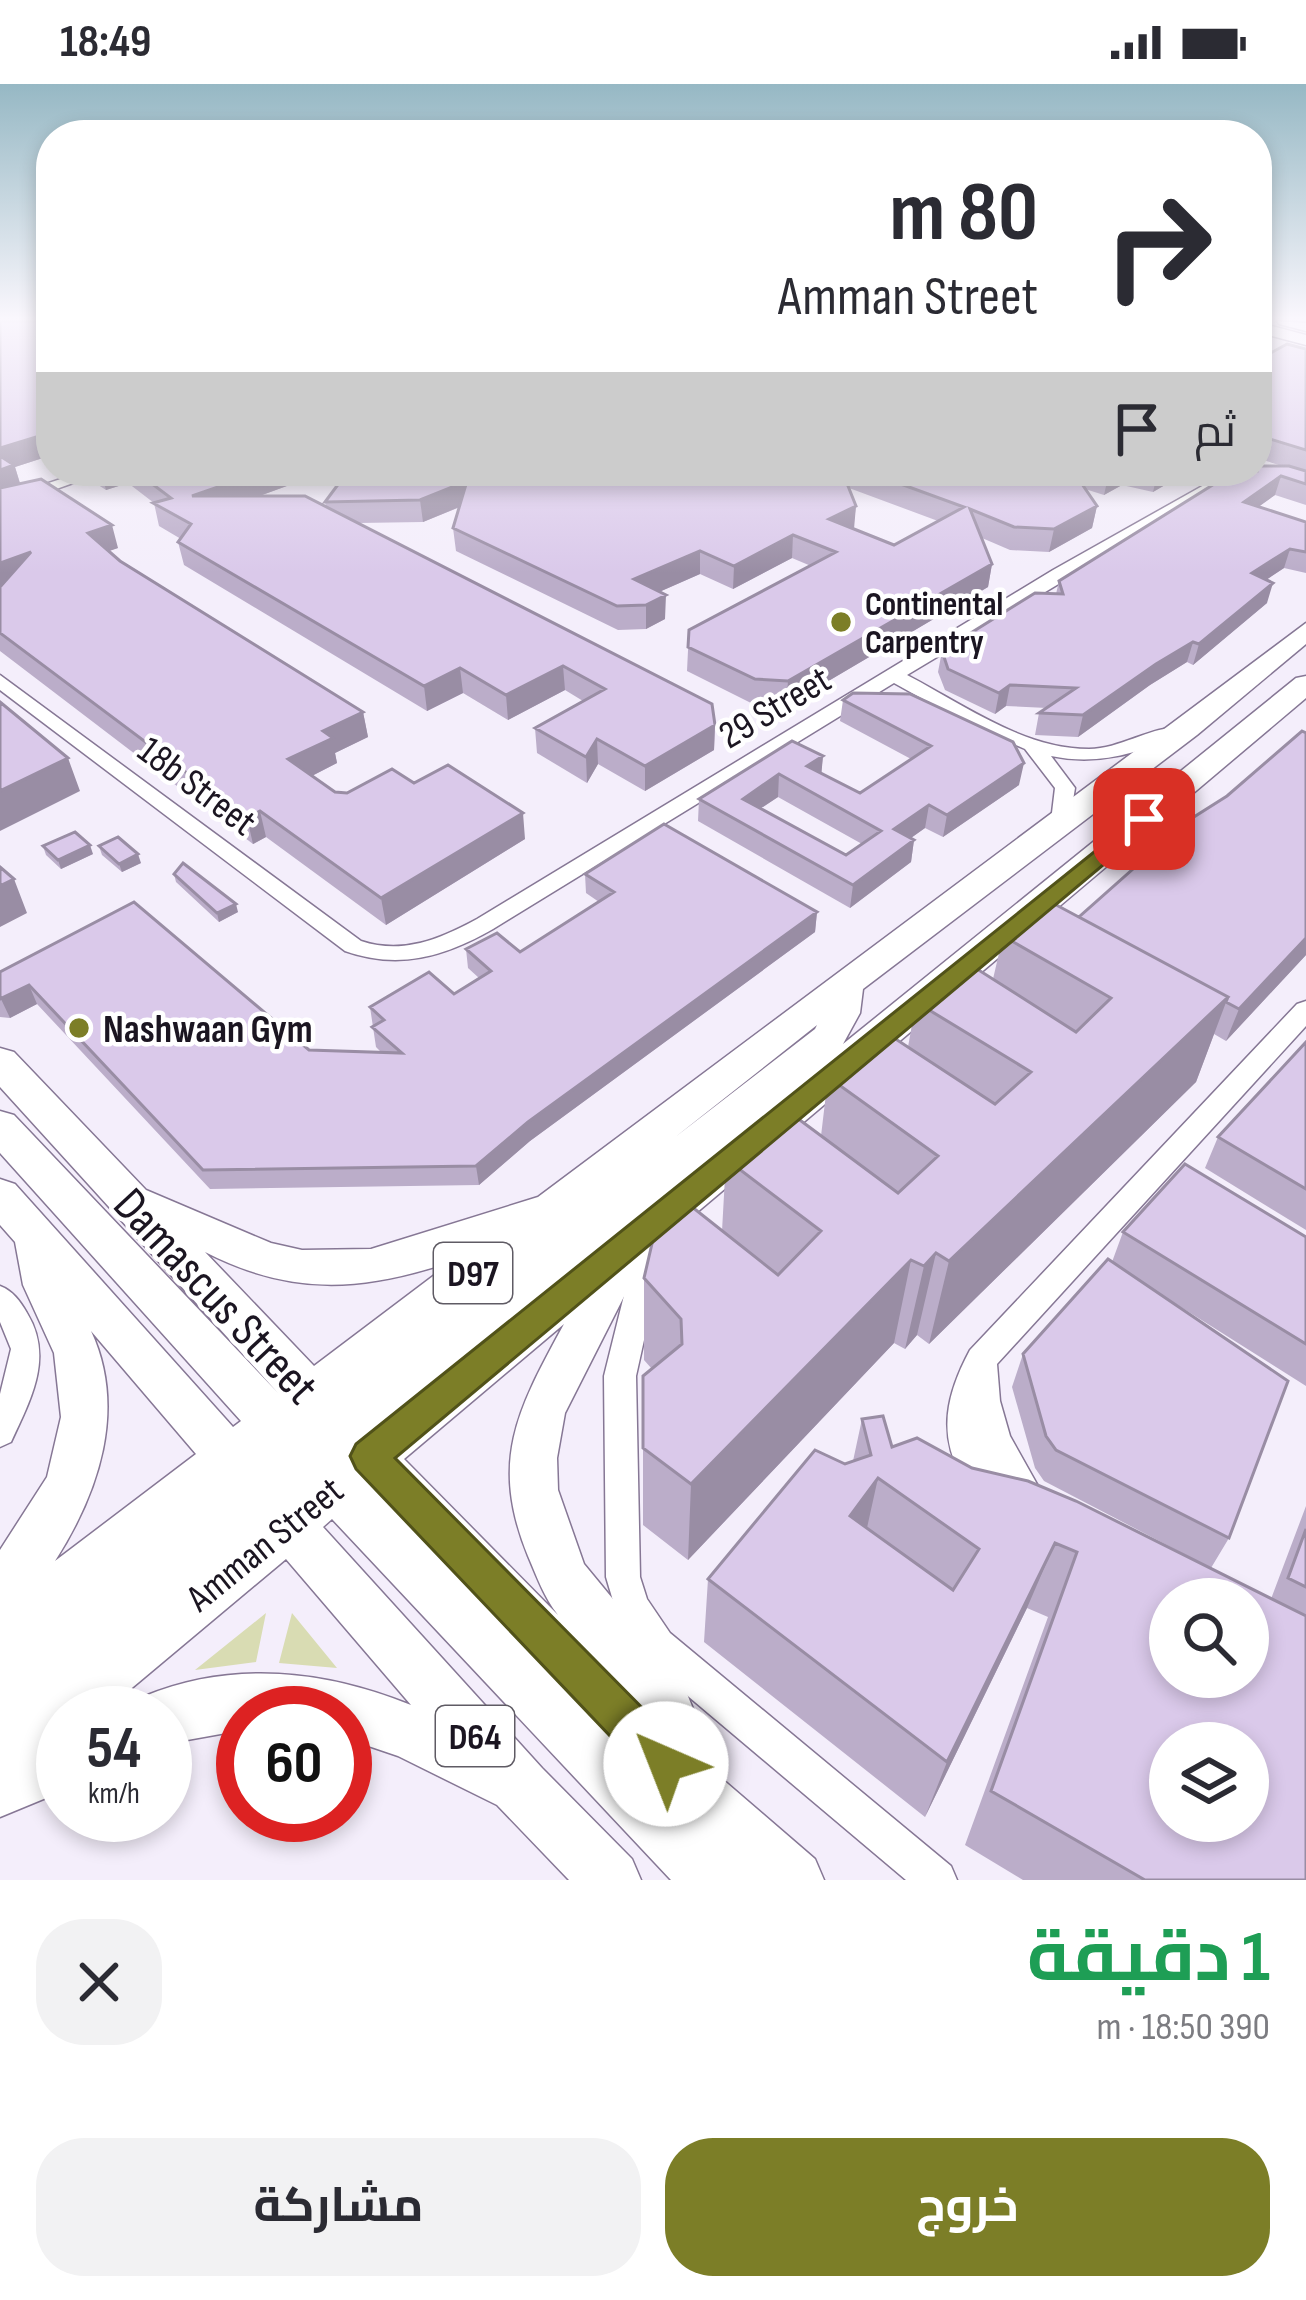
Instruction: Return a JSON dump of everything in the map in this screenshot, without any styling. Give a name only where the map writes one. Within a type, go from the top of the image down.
[{"type":"main road","name":"Amman Street","points":[[0,1762],[261,1488],[321,1440],[563,1206],[845,984],[1187,728],[1306,631]]},
{"type":"main road","name":"Amman Street","points":[[0,1636],[261,1488],[321,1440],[640,1237],[1306,684]]},
{"type":"main road","points":[[321,1440],[828,1038],[842,1013],[845,984]]},
{"type":"main road","name":"Damascus Street","points":[[0,1062],[130,1203],[321,1440],[698,1796],[794,1880]]},
{"type":"main road","points":[[0,1126],[321,1440],[680,1848],[717,1880]]},
{"type":"main road","name":"D64","points":[[0,1196],[521,1789],[610,1880]]},
{"type":"main road","points":[[130,1203],[191,1220],[268,1260],[342,1272],[421,1256],[563,1206]]},
{"type":"main road","points":[[640,1237],[542,1411],[532,1459],[533,1490],[539,1521],[566,1582],[663,1704],[698,1796]]},
{"type":"main road","points":[[0,1590],[29,1555],[64,1495],[85,1406],[77,1353],[45,1289],[36,1240]]},
{"type":"main road","points":[[0,1696],[261,1488]]},
{"type":"main road","points":[[192,1710],[261,1696],[340,1707],[429,1740],[521,1789]]},
{"type":"main road","points":[[0,1788],[36,1773]]},
{"type":"street","points":[[0,504],[55,486]]},
{"type":"street","name":"29 Street","points":[[353,946],[396,956],[458,939],[1206,486]]},
{"type":"street","points":[[887,679],[1033,746],[1110,753],[1187,728]]},
{"type":"street","name":"18b Street","points":[[0,681],[353,946]]},
{"type":"street","points":[[1033,746],[1065,788],[1062,820]]},
{"type":"street","points":[[981,1360],[981,1388],[997,1447],[1033,1506],[1058,1533],[1020,1515],[988,1487],[968,1454],[959,1419],[964,1386],[981,1360],[1306,1010]]},
{"type":"street","points":[[640,1237],[620,1376],[623,1577],[632,1607],[658,1646],[937,1880]]},
{"type":"street","points":[[0,1299],[24,1326],[29,1350],[0,1432]]},
{"type":"green space","points":[[266,1613],[256,1662],[195,1670]]},
{"type":"green space","points":[[292,1613],[337,1668],[279,1663]]},
{"type":"building","points":[[0,405],[36,405],[36,437],[0,448]]},
{"type":"building","points":[[1272,405],[1306,405],[1306,450],[1272,440]]},
{"type":"building","points":[[0,456],[14,465],[0,470]]},
{"type":"building","points":[[1272,466],[1306,471],[1306,484],[1281,476],[1272,482]]},
{"type":"building","points":[[36,480],[36,486],[52,486],[112,525],[88,533],[120,561],[363,712],[323,731],[333,738],[288,759],[335,792],[347,793],[392,769],[414,783],[448,765],[523,813],[381,898],[260,811],[247,818],[0,633],[0,587],[31,552],[0,563],[0,488]]},
{"type":"building","points":[[155,486],[221,486],[192,496],[305,496],[712,704],[715,725],[645,766],[597,739],[586,757],[535,728],[605,689],[563,666],[506,695],[460,668],[424,686],[178,542],[191,524],[153,503],[171,498]]},
{"type":"building","points":[[337,486],[455,486],[420,500],[325,502]]},
{"type":"building","points":[[466,486],[848,486],[856,506],[829,519],[894,545],[964,507],[906,486],[1083,486],[1097,506],[1054,529],[1014,527],[970,509],[992,564],[788,681],[755,679],[688,647],[689,630],[836,552],[793,535],[734,566],[700,551],[634,579],[666,595],[646,605],[617,606],[453,528]]},
{"type":"building","points":[[1211,486],[1267,486],[1244,502],[1306,522],[1306,552],[1290,549],[1252,573],[1273,583],[1199,644],[1193,642],[1156,664],[1083,715],[1039,713],[1076,688],[1010,685],[999,693],[948,669],[942,651],[1035,593],[1063,594],[1059,581]]},
{"type":"building","points":[[853,693],[910,694],[1013,742],[1024,763],[947,815],[929,805],[894,829],[914,840],[853,885],[699,799],[792,741],[823,756],[807,766],[860,793],[931,746],[843,700]],"holes":[[[779,774],[881,831],[846,855],[743,799]]]},
{"type":"building","points":[[0,702],[68,758],[0,791]]},
{"type":"building","points":[[1302,731],[1306,733],[1306,938],[1239,1009],[1226,1002],[1228,997],[1079,917],[1186,822],[1227,796]]},
{"type":"building","points":[[664,824],[817,912],[528,1122],[476,1166],[203,1170],[29,985],[0,999],[0,972],[134,902],[309,1050],[402,1053],[372,1027],[384,1020],[370,1007],[429,972],[454,994],[491,971],[466,949],[497,933],[520,952],[614,892],[585,874]]},
{"type":"building","points":[[75,832],[90,845],[58,860],[43,846]]},
{"type":"building","points":[[118,837],[138,854],[119,864],[99,846]]},
{"type":"building","points":[[183,863],[236,904],[217,913],[174,874]]},
{"type":"building","points":[[0,867],[14,879],[0,886]]},
{"type":"building","points":[[1047,900],[1228,997],[949,1261],[936,1253],[924,1266],[911,1260],[691,1484],[643,1448],[643,1376],[682,1344],[681,1319],[644,1278],[658,1218],[682,1199],[778,1275],[821,1231],[726,1159],[785,1109],[898,1193],[938,1156],[828,1077],[885,1032],[995,1104],[1031,1072],[916,1002],[966,962],[1076,1032],[1111,998],[1003,936]]},
{"type":"building","points":[[1306,1042],[1306,1189],[1218,1137]]},
{"type":"building","points":[[1185,1164],[1306,1237],[1306,1344],[1123,1232]]},
{"type":"building","points":[[1108,1259],[1288,1381],[1229,1538],[1056,1450],[1046,1436],[1023,1354]]},
{"type":"building","points":[[883,1416],[892,1447],[917,1438],[972,1468],[1028,1481],[1230,1578],[1149,1578],[1149,1698],[1269,1698],[1269,1598],[1306,1616],[1306,1880],[1145,1880],[991,1791],[1077,1552],[1055,1543],[947,1762],[708,1579],[815,1450],[845,1464],[871,1455],[862,1419]],"holes":[[[878,1478],[979,1549],[953,1590],[850,1516]]]},
{"type":"building","points":[[1306,1529],[1306,1587],[1288,1578]]},
{"type":"place","name":"Continental Carpentry","points":[[841,622]]},
{"type":"place","name":"Nashwaan Gym","points":[[79,1028]]},
{"type":"route","points":[[666,1764],[369,1456],[623,1252],[1144,819]]}]
